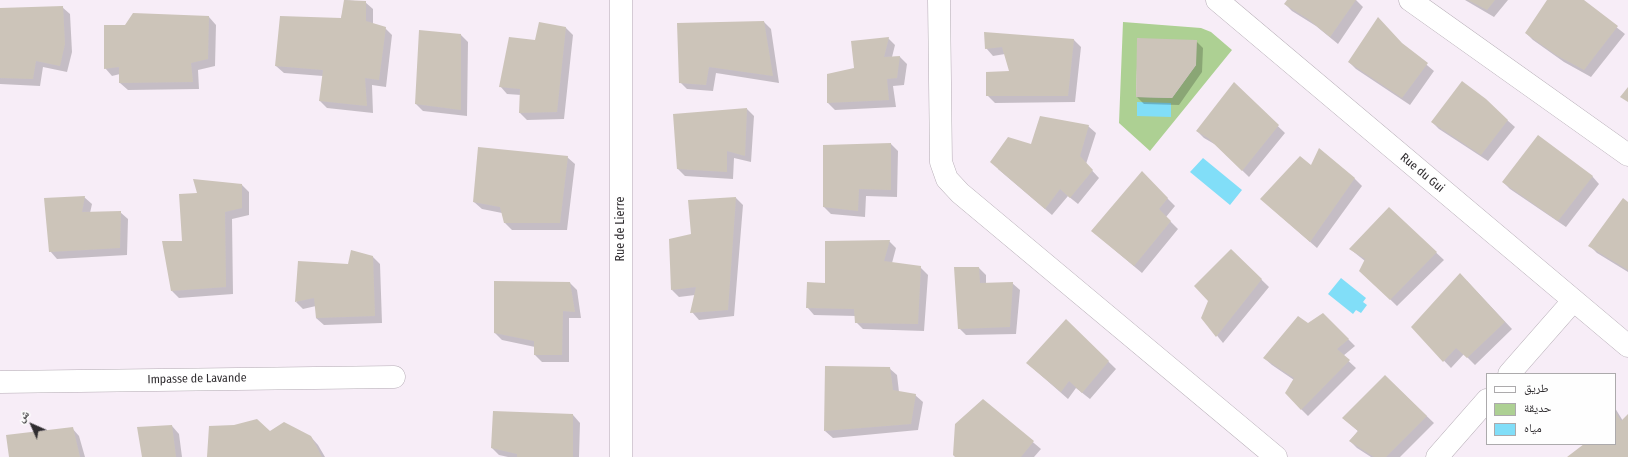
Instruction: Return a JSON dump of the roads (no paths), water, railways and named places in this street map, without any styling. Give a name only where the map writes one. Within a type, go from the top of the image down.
[{"type":"street","name":"Rue de Lierre","points":[[620,457],[621,0]]},
{"type":"street","points":[[939,0],[941,162],[947,179],[966,198],[1276,457]]},
{"type":"street","name":"Rue du Gui","points":[[1217,0],[1628,346]]},
{"type":"street","points":[[1410,0],[1628,155]]},
{"type":"street","points":[[1510,373],[1573,301]]},
{"type":"street","name":"Impasse de Lavande","points":[[0,382],[394,377]]},
{"type":"street","points":[[1437,457],[1486,401]]},
{"type":"water","points":[[1137,102],[1171,103],[1171,117],[1137,116]]},
{"type":"water","points":[[1203,158],[1242,190],[1230,205],[1190,172]]},
{"type":"water","points":[[1341,278],[1366,298],[1363,302],[1367,305],[1361,313],[1356,310],[1353,314],[1328,294]]}]
